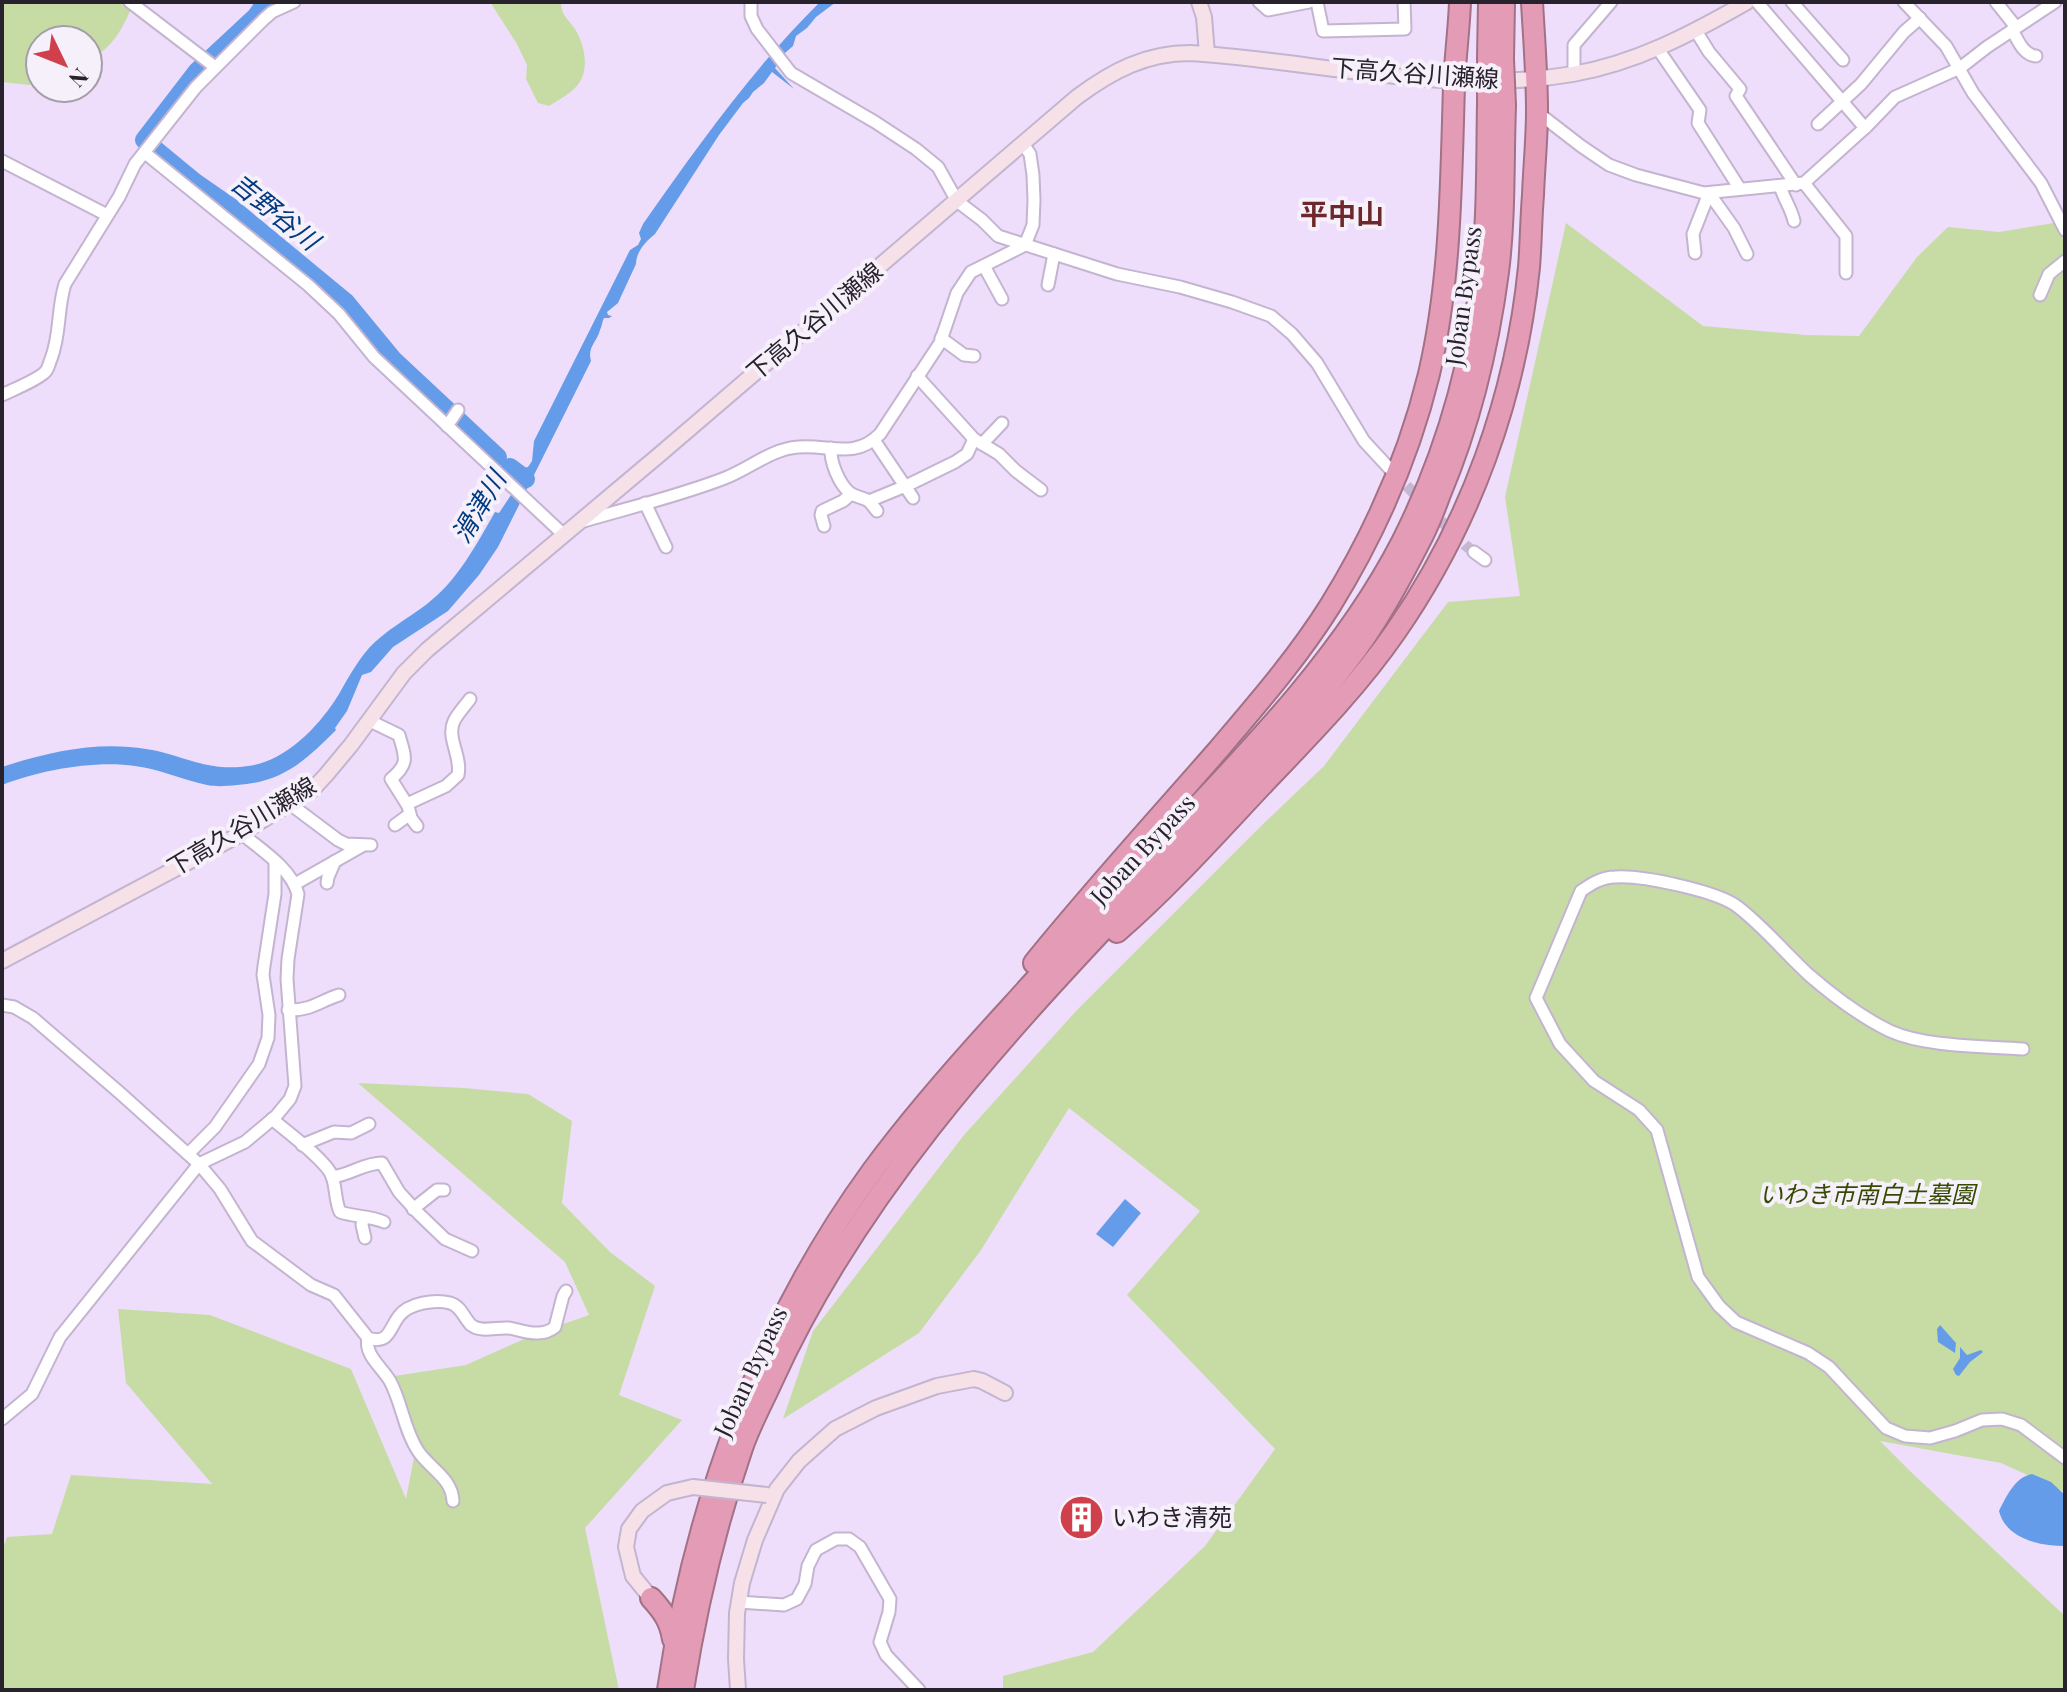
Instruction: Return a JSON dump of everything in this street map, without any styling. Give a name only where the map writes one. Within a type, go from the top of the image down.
[{"type":"highway","points":[[962,1059],[1072,915],[1264,696],[1330,607],[1373,529],[1403,459],[1429,376],[1437,334],[1449,246],[1454,81],[1460,2]]},
{"type":"highway","name":"Joban Bypass","points":[[683,1690],[701,1589],[743,1446],[788,1345],[840,1252],[885,1185],[997,1046],[1300,719],[1349,660],[1424,534],[1474,400],[1489,331],[1498,268],[1496,58],[1489,2]]},
{"type":"highway","name":"Joban Bypass","points":[[1496,58],[1504,2]]},
{"type":"highway","points":[[1044,993],[1141,911],[1328,715],[1395,633],[1445,551],[1485,460],[1514,362],[1529,267],[1537,112],[1532,2]]},
{"type":"highway","name":"Joban Bypass","points":[[668,1690],[687,1587],[733,1433],[754,1381],[825,1243],[872,1172],[962,1059],[1287,707],[1346,632],[1381,581],[1408,530],[1442,450],[1467,363],[1483,265],[1496,104]]},
{"type":"highway","points":[[651,1598],[675,1597],[687,1587]]},
{"type":"highway","points":[[651,1598],[666,1615],[675,1646]]},
{"type":"main road","points":[[1199,2],[1204,17],[1207,54]]},
{"type":"main road","name":"下高久谷川瀬線","points":[[2,961],[241,833],[313,789],[404,673],[427,650],[1077,97],[1117,70],[1169,53],[1207,54],[1454,81],[1574,74],[1658,49],[1747,2]]},
{"type":"main road","points":[[738,1690],[736,1659],[742,1583],[772,1492],[799,1461],[835,1429],[876,1408],[937,1386],[974,1379],[1005,1393]]},
{"type":"main road","points":[[651,1598],[633,1576],[626,1547],[629,1529],[642,1511],[667,1493],[693,1487],[772,1492]]},
{"type":"street","points":[[130,2],[210,63]]},
{"type":"street","points":[[2,395],[46,371],[57,343],[60,299],[65,284],[119,197],[135,164],[196,87],[210,63],[272,12],[294,2]]},
{"type":"street","points":[[751,2],[751,16],[757,29],[789,71],[916,149],[938,167],[957,201],[998,236],[1117,274],[1206,295],[1271,316],[1292,334],[1317,363],[1364,441],[1389,468]]},
{"type":"street","points":[[1259,2],[1268,10],[1309,2]]},
{"type":"street","points":[[1317,2],[1323,31],[1405,29],[1404,2]]},
{"type":"street","points":[[1574,74],[1574,45],[1611,2]]},
{"type":"street","points":[[1757,2],[1865,128]]},
{"type":"street","points":[[1792,2],[1843,60]]},
{"type":"street","points":[[1904,2],[1946,46],[1973,93],[2041,183],[2065,230]]},
{"type":"street","points":[[1996,2],[2020,44],[2027,53],[2036,56]]},
{"type":"street","points":[[1537,112],[1609,165],[1636,175],[1704,193],[1800,184],[1865,128],[1895,97],[1960,68],[2014,29],[2039,6],[2055,2]]},
{"type":"street","points":[[1818,124],[1843,102],[1920,18]]},
{"type":"street","points":[[1696,31],[1740,89],[1736,96],[1800,184],[1846,236],[1846,273]]},
{"type":"street","points":[[1658,49],[1700,110],[1698,123],[1740,189]]},
{"type":"street","points":[[578,523],[710,484],[746,470],[760,459],[797,447],[860,448],[874,440],[941,338],[957,293],[971,272],[1025,245],[1033,225],[1034,200],[1030,154],[1023,144]]},
{"type":"street","points":[[148,149],[308,285],[339,314],[374,357],[453,417],[502,476],[564,535]]},
{"type":"street","points":[[2,161],[107,215]]},
{"type":"street","points":[[1780,186],[1794,221]]},
{"type":"street","points":[[1695,253],[1693,234],[1709,193]]},
{"type":"street","points":[[1709,193],[1734,228],[1747,254]]},
{"type":"street","points":[[1048,285],[1054,254]]},
{"type":"street","points":[[2040,295],[2049,274],[2065,261]]},
{"type":"street","points":[[984,266],[1002,299]]},
{"type":"street","points":[[941,338],[964,355],[974,356]]},
{"type":"street","points":[[917,376],[978,441],[999,454],[1041,490]]},
{"type":"street","points":[[831,448],[832,466],[851,494],[873,506],[955,462],[1002,423]]},
{"type":"street","points":[[874,440],[913,498]]},
{"type":"street","points":[[824,526],[822,511],[851,494]]},
{"type":"street","points":[[645,503],[666,547]]},
{"type":"street","points":[[1474,552],[1485,560]]},
{"type":"street","points":[[395,825],[408,809],[458,775],[459,760],[452,729],[470,699]]},
{"type":"street","points":[[368,720],[399,735],[404,765],[391,779],[417,826]]},
{"type":"street","points":[[290,804],[338,840],[367,846],[295,884]]},
{"type":"street","points":[[2,1419],[32,1394],[60,1337],[199,1164],[245,1142],[290,1099],[295,1086],[288,1010],[288,959],[298,894],[295,884],[275,862],[241,833]]},
{"type":"street","points":[[327,883],[335,861]]},
{"type":"street","points":[[188,1154],[215,1127],[253,1073],[265,1049],[269,1015],[264,966],[275,894],[275,862]]},
{"type":"street","points":[[2023,1049],[1923,1041],[1890,1031],[1843,1002],[1808,974],[1735,904],[1648,878],[1612,876],[1581,891],[1536,998],[1560,1044],[1594,1081],[1639,1110],[1657,1130],[1698,1277],[1719,1306],[1736,1322],[1808,1353],[1829,1367],[1886,1428],[1905,1436],[1930,1438],[1982,1420],[2002,1419],[2021,1425],[2065,1458]]},
{"type":"street","points":[[288,1010],[302,1011],[339,995]]},
{"type":"street","points":[[2,1005],[14,1007],[33,1018],[199,1164],[220,1189],[252,1241],[311,1285],[334,1295],[368,1338],[382,1339],[387,1336],[405,1310],[417,1304],[437,1302],[457,1306],[471,1325],[481,1329],[504,1327],[535,1334],[555,1327],[566,1291]]},
{"type":"street","points":[[272,1119],[322,1162],[332,1177],[340,1212],[384,1222]]},
{"type":"street","points":[[302,1145],[334,1132],[351,1133],[369,1124]]},
{"type":"street","points":[[345,1133],[351,1147]]},
{"type":"street","points":[[332,1177],[382,1163],[413,1209],[445,1239],[472,1251]]},
{"type":"street","points":[[413,1209],[437,1190],[444,1190]]},
{"type":"street","points":[[363,1218],[365,1238]]},
{"type":"street","points":[[368,1338],[369,1352],[388,1377],[416,1447],[442,1474],[453,1494],[453,1501]]},
{"type":"street","points":[[739,1602],[784,1605],[797,1599],[816,1550],[836,1539],[849,1539],[860,1547],[890,1599],[880,1642],[886,1655],[919,1690]]},
{"type":"green space","points":[[2,2],[134,2],[122,28],[104,50],[104,24],[24,24],[24,84],[2,82]]},
{"type":"green space","points":[[490,2],[561,2],[584,51],[585,67],[575,88],[549,106],[538,103],[526,79],[527,65]]},
{"type":"green space","name":"いわき市南白土墓園","points":[[2065,218],[2065,1492],[2001,1463],[1880,1441],[2065,1616],[2065,1690],[1003,1690],[1003,1676],[1093,1652],[1205,1546],[1275,1449],[1127,1295],[1200,1211],[1069,1108],[981,1250],[919,1333],[783,1419],[813,1331],[964,1135],[1076,1011],[1324,766],[1448,602],[1520,596],[1505,497],[1566,223],[1703,326],[1859,336],[1917,257],[1948,227],[1999,232],[2060,222]]},
{"type":"green space","points":[[358,1083],[528,1094],[572,1121],[562,1203],[610,1252],[655,1286],[619,1395],[682,1420],[585,1528],[619,1690],[2,1690],[2,1551],[7,1537],[52,1534],[71,1475],[212,1484],[126,1383],[118,1309],[210,1315],[351,1369],[406,1499],[416,1447],[388,1377],[466,1365],[535,1334],[589,1315],[565,1262]]},
{"type":"water","points":[[820,2],[836,2],[796,36],[793,46],[775,68],[794,89],[772,72],[719,135],[655,234],[640,251],[618,303],[607,312],[612,316],[603,320],[591,348],[591,361],[498,547],[448,611],[393,647],[371,672],[362,675],[347,711],[325,741],[292,768],[268,780],[253,783],[210,786],[144,767],[103,764],[50,771],[2,785],[2,767],[91,747],[146,749],[214,766],[256,765],[285,752],[310,732],[369,648],[438,595],[466,561],[495,512],[499,513],[511,495],[515,474],[532,461],[534,441],[630,250],[638,245],[643,224],[749,81]]},
{"type":"water","points":[[1125,1199],[1141,1213],[1113,1247],[1096,1234]]},
{"type":"water","points":[[1940,1325],[1956,1343],[1955,1353],[1938,1342],[1937,1329]]},
{"type":"water","points":[[1960,1347],[1967,1355],[1983,1352],[1959,1376],[1953,1369],[1960,1358]]},
{"type":"water","points":[[2032,1474],[2051,1482],[2065,1495],[2065,1546],[2025,1539],[2003,1521],[1999,1511],[2008,1494],[2016,1483]]},
{"type":"waterway","name":"吉野谷川","points":[[263,2],[256,16],[197,71],[144,140],[346,302],[393,359],[498,457]]},
{"type":"waterway","name":"吉野谷川","points":[[510,467],[526,479]]},
{"type":"tunnel","points":[[1395,474],[1474,552]]},
{"type":"place","name":"いわき清苑","points":[[1081,1518]]},
{"type":"district","name":"平中山","points":[[1342,214]]},
{"type":"water label","name":"滑津川","points":[[479,507]]}]
